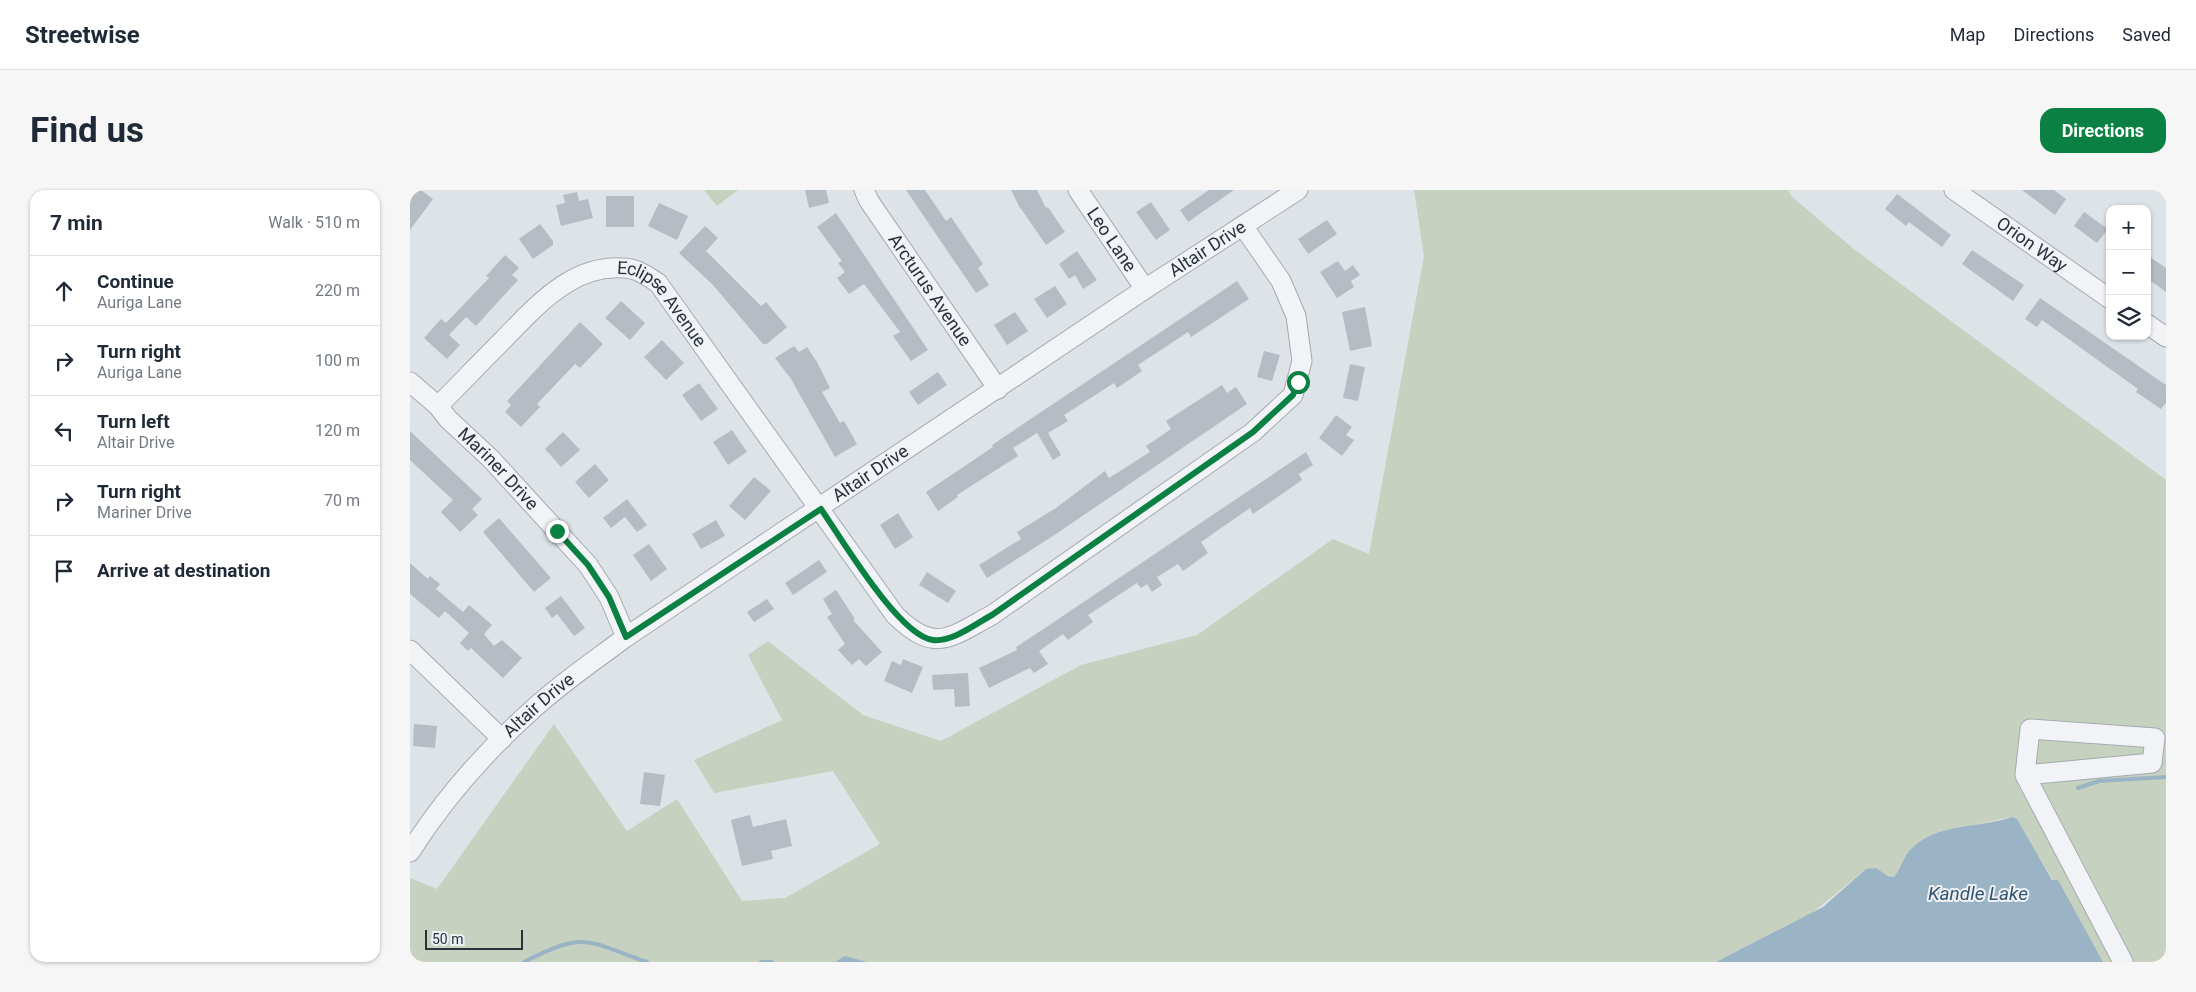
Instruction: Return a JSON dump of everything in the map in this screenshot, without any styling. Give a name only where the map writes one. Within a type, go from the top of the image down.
[{"type":"street","name":"Arcturus Avenue","points":[[864,190],[869,201],[998,390]]},
{"type":"street","name":"Leo Lane","points":[[1078,190],[1145,289]]},
{"type":"street","name":"Orion Way","points":[[1954,190],[2106,295]]},
{"type":"street","name":"Altair Drive","points":[[410,852],[444,804],[502,739],[560,686],[626,637],[821,509],[1145,289],[1294,191]]},
{"type":"street","name":"Eclipse Avenue","points":[[438,406],[544,298],[568,281],[593,270],[612,267],[634,269],[658,283],[895,615],[918,635],[933,640],[947,638],[992,615],[1253,432],[1293,395],[1302,361],[1296,316],[1280,281],[1243,226]]},
{"type":"street","points":[[2151,327],[2166,337]]},
{"type":"street","name":"Mariner Drive","points":[[410,382],[438,406],[448,420],[490,458],[588,565],[609,597],[626,637]]},
{"type":"street","points":[[410,650],[502,739]]},
{"type":"street","points":[[2025,775],[2152,763],[2155,738],[2030,729],[2025,775],[2123,962]]},
{"type":"green space","points":[[704,190],[738,190],[717,206]]},
{"type":"green space","points":[[1414,190],[1788,190],[1792,197],[1855,250],[2166,480],[2166,960],[2158,962],[2103,962],[2032,846],[2011,817],[1940,832],[1894,877],[1866,869],[1807,917],[1716,962],[410,962],[410,878],[437,889],[554,724],[627,831],[677,799],[742,901],[785,898],[880,844],[833,771],[714,793],[694,760],[782,720],[748,655],[768,641],[863,715],[941,741],[1081,665],[1197,635],[1333,539],[1369,554],[1424,256]]},
{"type":"water","name":"Kandle Lake","points":[[2012,817],[2017,819],[2052,880],[2058,880],[2103,962],[1716,962],[1823,907],[1866,869],[1876,868],[1888,876],[1894,877],[1910,850],[1921,841],[1933,835],[1945,830]]},
{"type":"water","points":[[845,956],[867,962],[835,962]]},
{"type":"building","points":[[410,190],[421,190],[433,199],[410,230]]},
{"type":"building","points":[[805,190],[826,190],[829,203],[809,208]]},
{"type":"building","points":[[906,190],[925,190],[946,221],[951,217],[983,264],[978,268],[989,285],[976,293]]},
{"type":"building","points":[[1011,190],[1037,190],[1046,208],[1048,207],[1065,232],[1046,245],[1019,206]]},
{"type":"building","points":[[1209,190],[1234,190],[1188,222],[1180,210]]},
{"type":"building","points":[[2022,190],[2054,190],[2066,199],[2055,215]]},
{"type":"building","points":[[577,192],[579,201],[588,199],[593,218],[561,226],[556,205],[565,203],[563,195]]},
{"type":"building","points":[[1897,194],[1951,235],[1942,247],[1909,222],[1906,226],[1885,209]]},
{"type":"building","points":[[606,196],[634,196],[634,227],[606,227]]},
{"type":"building","points":[[1151,202],[1170,230],[1156,240],[1136,212]]},
{"type":"building","points":[[659,203],[688,216],[677,240],[648,226]]},
{"type":"building","points":[[2084,212],[2106,228],[2106,232],[2097,243],[2074,226]]},
{"type":"building","points":[[836,213],[928,350],[911,361],[893,336],[900,332],[864,284],[849,294],[837,278],[845,272],[838,263],[842,261],[817,227]]},
{"type":"building","points":[[1327,220],[1337,234],[1308,254],[1298,239]]},
{"type":"building","points":[[540,224],[553,241],[553,245],[533,259],[519,239]]},
{"type":"building","points":[[705,226],[718,238],[706,251],[761,306],[766,302],[787,327],[767,344],[763,344],[713,285],[679,253]]},
{"type":"building","points":[[1972,250],[2024,285],[2013,301],[1962,264]]},
{"type":"building","points":[[1077,251],[1097,280],[1083,289],[1075,275],[1069,279],[1059,264]]},
{"type":"building","points":[[505,255],[519,268],[512,275],[518,280],[476,326],[466,317],[449,335],[460,345],[447,359],[424,338],[441,319],[446,323],[489,278],[486,276]]},
{"type":"building","points":[[2151,258],[2166,268],[2166,292],[2151,281]]},
{"type":"building","points":[[1338,261],[1345,271],[1353,265],[1360,275],[1351,281],[1354,287],[1337,298],[1320,272]]},
{"type":"building","points":[[1237,281],[1249,299],[1191,337],[1188,332],[1138,365],[1142,371],[1117,388],[1114,383],[1064,415],[1068,421],[1048,433],[1061,455],[1053,460],[1037,433],[1013,448],[1018,456],[957,495],[958,497],[938,511],[926,492],[993,447],[992,445]]},
{"type":"building","points":[[1055,286],[1067,304],[1047,318],[1034,299]]},
{"type":"building","points":[[2040,298],[2166,385],[2166,403],[2161,409],[2136,392],[2138,389],[2042,320],[2037,327],[2025,319]]},
{"type":"building","points":[[621,301],[645,323],[630,340],[605,318]]},
{"type":"building","points":[[1365,307],[1372,346],[1350,351],[1342,312]]},
{"type":"building","points":[[1015,312],[1028,331],[1007,345],[994,325]]},
{"type":"building","points":[[580,322],[603,344],[580,368],[575,364],[537,404],[540,407],[521,427],[505,412],[511,405],[507,401]]},
{"type":"building","points":[[662,340],[684,363],[666,380],[644,357]]},
{"type":"building","points":[[794,346],[799,352],[807,347],[817,362],[830,388],[822,392],[840,423],[844,421],[857,444],[835,457],[791,379],[775,358]]},
{"type":"building","points":[[1264,351],[1280,355],[1272,381],[1257,377]]},
{"type":"building","points":[[1350,364],[1365,367],[1358,401],[1343,398]]},
{"type":"building","points":[[938,372],[947,385],[918,405],[909,392]]},
{"type":"building","points":[[699,383],[718,409],[701,421],[682,395]]},
{"type":"building","points":[[1222,385],[1227,393],[1236,387],[1247,404],[1056,534],[987,578],[979,565],[1021,539],[1017,532],[1056,508],[1105,471],[1109,478],[1150,452],[1146,446],[1171,429],[1166,421]]},
{"type":"building","points":[[1336,415],[1352,427],[1346,435],[1354,440],[1342,456],[1319,438]]},
{"type":"building","points":[[732,430],[747,452],[728,465],[713,442]]},
{"type":"building","points":[[410,431],[482,499],[472,509],[478,515],[460,532],[441,512],[453,500],[410,460]]},
{"type":"building","points":[[563,432],[580,450],[561,467],[545,449]]},
{"type":"building","points":[[1306,452],[1313,465],[1299,474],[1302,480],[1253,514],[1250,508],[1201,542],[1208,553],[1183,571],[1178,564],[1157,577],[1162,585],[1152,592],[1147,584],[1141,588],[1137,583],[1088,615],[1093,622],[1068,640],[1063,634],[1039,651],[1048,664],[1034,673],[1030,668],[989,688],[979,668],[1017,650],[1016,647]]},
{"type":"building","points":[[595,464],[609,480],[589,498],[575,482]]},
{"type":"building","points":[[754,477],[771,491],[745,520],[729,506]]},
{"type":"building","points":[[627,499],[647,525],[637,532],[625,517],[611,528],[603,518]]},
{"type":"building","points":[[898,513],[913,537],[895,549],[880,525]]},
{"type":"building","points":[[499,518],[551,578],[534,592],[483,532]]},
{"type":"building","points":[[716,520],[725,536],[701,549],[692,534]]},
{"type":"building","points":[[649,544],[667,569],[651,581],[633,555]]},
{"type":"building","points":[[819,560],[827,572],[793,595],[785,583]]},
{"type":"building","points":[[410,563],[428,579],[430,576],[440,584],[436,589],[463,612],[469,605],[492,625],[484,634],[494,646],[502,640],[522,658],[503,678],[471,648],[468,651],[460,643],[469,633],[445,611],[439,618],[410,594]]},
{"type":"building","points":[[927,572],[956,591],[948,603],[919,585]]},
{"type":"building","points":[[836,590],[855,619],[853,620],[882,652],[866,666],[859,659],[852,665],[838,650],[845,644],[827,617],[832,614],[823,599]]},
{"type":"building","points":[[561,596],[585,628],[574,636],[557,614],[552,618],[545,608]]},
{"type":"building","points":[[767,599],[774,609],[754,622],[747,612]]},
{"type":"building","points":[[903,659],[923,667],[912,693],[884,681],[892,661],[901,665]]},
{"type":"building","points":[[968,673],[970,706],[955,707],[954,689],[933,690],[932,675]]},
{"type":"building","points":[[414,724],[437,726],[435,748],[413,746]]},
{"type":"building","points":[[644,772],[665,775],[660,806],[640,804]]},
{"type":"building","points":[[750,815],[753,827],[786,819],[792,846],[771,851],[773,859],[742,866],[731,820]]},
{"type":"waterway","points":[[2078,788],[2099,781],[2166,777]]},
{"type":"waterway","points":[[524,962],[574,942],[598,944],[647,962]]},
{"type":"waterway","points":[[761,962],[772,962]]},
{"type":"route","points":[[557,531],[588,565],[609,597],[626,637],[821,509],[895,615],[918,635],[933,640],[947,638],[992,615],[1253,432],[1279,410],[1293,395],[1298,382]]}]
